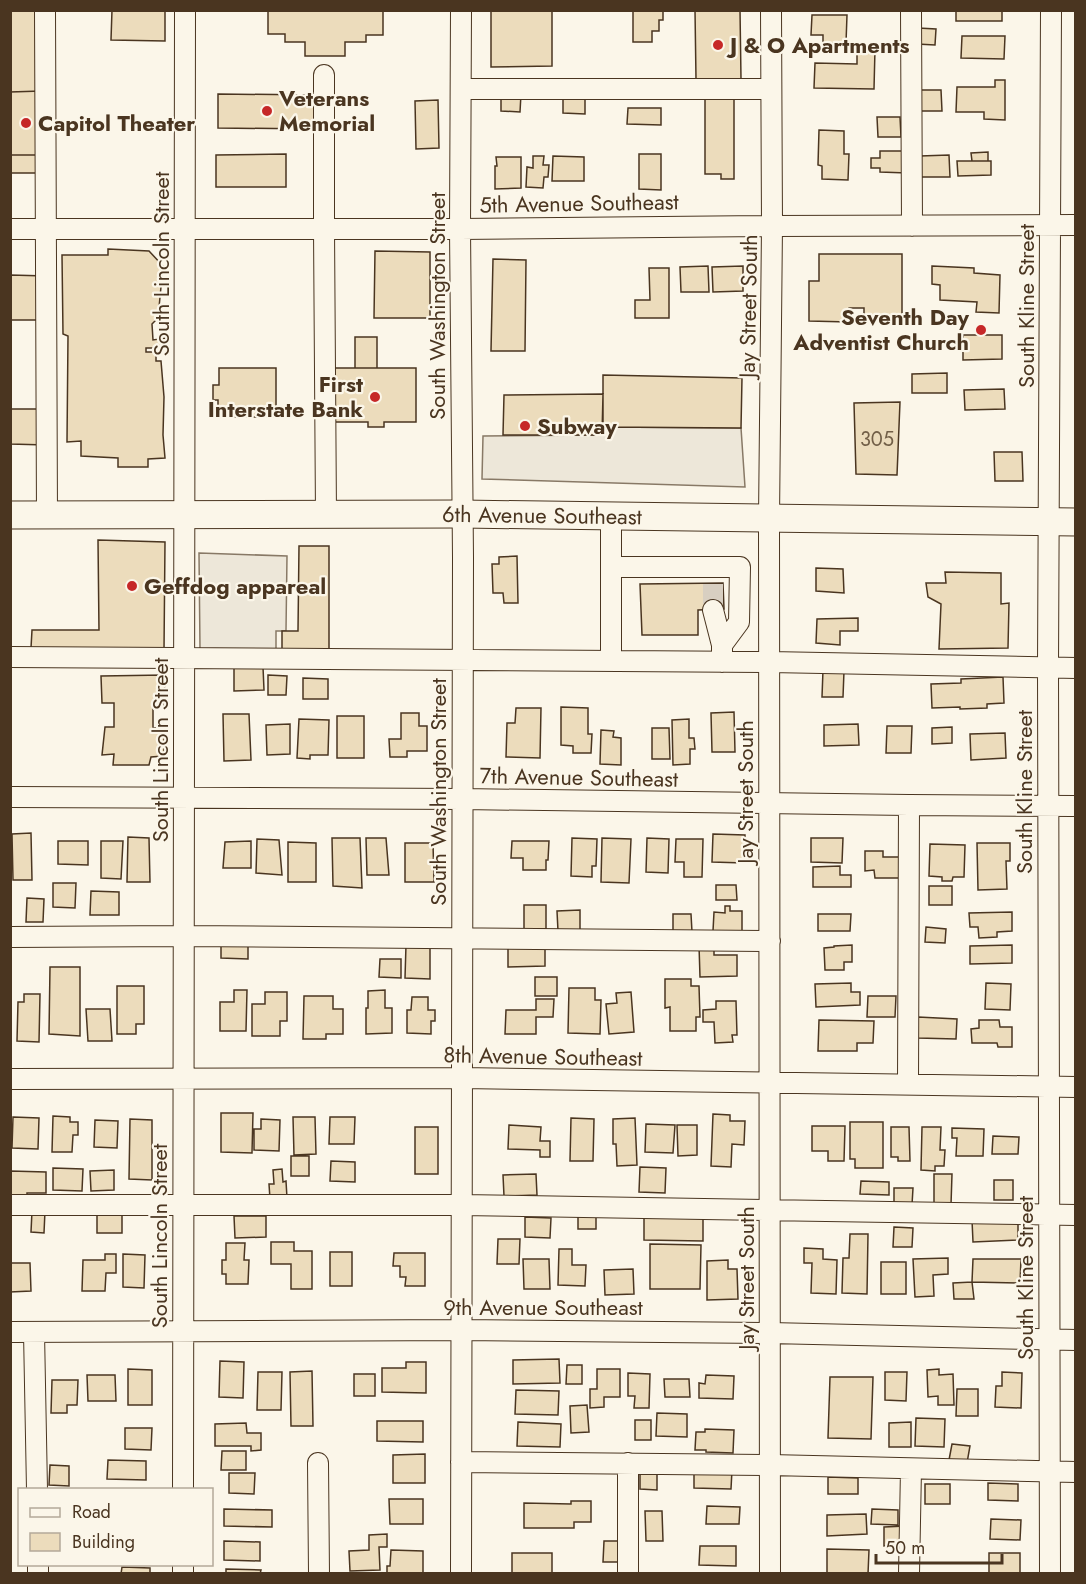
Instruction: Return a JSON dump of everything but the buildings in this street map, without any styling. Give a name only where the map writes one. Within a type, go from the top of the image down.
[{"type":"highway","name":"6th Avenue Southeast","points":[[10,515],[462,514],[1076,522]]},
{"type":"street","points":[[45,10],[46,515]]},
{"type":"street","name":"South Lincoln Street","points":[[183,1488],[185,10]]},
{"type":"street","name":"South Washington Street","points":[[461,10],[463,661],[461,1574]]},
{"type":"street","name":"Jay Street South","points":[[770,1574],[771,10]]},
{"type":"street","points":[[911,10],[912,226]]},
{"type":"street","name":"South Kline Street","points":[[1050,1574],[1048,667],[1051,10]]},
{"type":"street","points":[[324,75],[326,515]]},
{"type":"street","points":[[461,88],[771,89]]},
{"type":"street","name":"5th Avenue Southeast","points":[[10,229],[1076,225]]},
{"type":"street","points":[[610,517],[611,661]]},
{"type":"street","points":[[610,567],[713,575],[740,567],[739,622],[722,653]]},
{"type":"street","points":[[713,610],[722,653]]},
{"type":"street","points":[[10,657],[611,661],[722,653],[770,662],[1076,668]]},
{"type":"street","name":"7th Avenue Southeast","points":[[10,798],[463,799],[1076,806]]},
{"type":"street","points":[[908,1084],[909,805]]},
{"type":"street","points":[[10,937],[184,936],[770,941]]},
{"type":"street","name":"8th Avenue Southeast","points":[[10,1079],[462,1078],[1076,1087]]},
{"type":"street","points":[[10,1205],[462,1204],[1076,1215]]},
{"type":"street","name":"9th Avenue Southeast","points":[[10,1332],[461,1330],[770,1333],[1076,1340]]},
{"type":"street","points":[[34,1332],[37,1488]]},
{"type":"street","points":[[461,1462],[770,1465],[1076,1472]]},
{"type":"street","points":[[318,1463],[319,1574]]},
{"type":"street","points":[[628,1463],[628,1574]]},
{"type":"street","points":[[909,1574],[911,1469]]},
{"type":"shaded area","points":[[603,427],[741,428],[745,487],[482,479],[483,436],[602,435]]},
{"type":"shaded area","points":[[199,553],[287,556],[286,631],[276,631],[276,650],[200,649]]},
{"type":"tunnel","points":[[713,584],[713,610]]},
{"type":"place","name":"J & O Apartments","points":[[718,45]]},
{"type":"place","name":"Veterans Memorial","points":[[267,111]]},
{"type":"place","name":"Capitol Theater","points":[[26,123]]},
{"type":"place","name":"Seventh Day Adventist Church","points":[[981,330]]},
{"type":"place","name":"First Interstate Bank","points":[[375,397]]},
{"type":"place","name":"Subway","points":[[525,426]]},
{"type":"place","name":"Geffdog appareal","points":[[132,586]]}]
